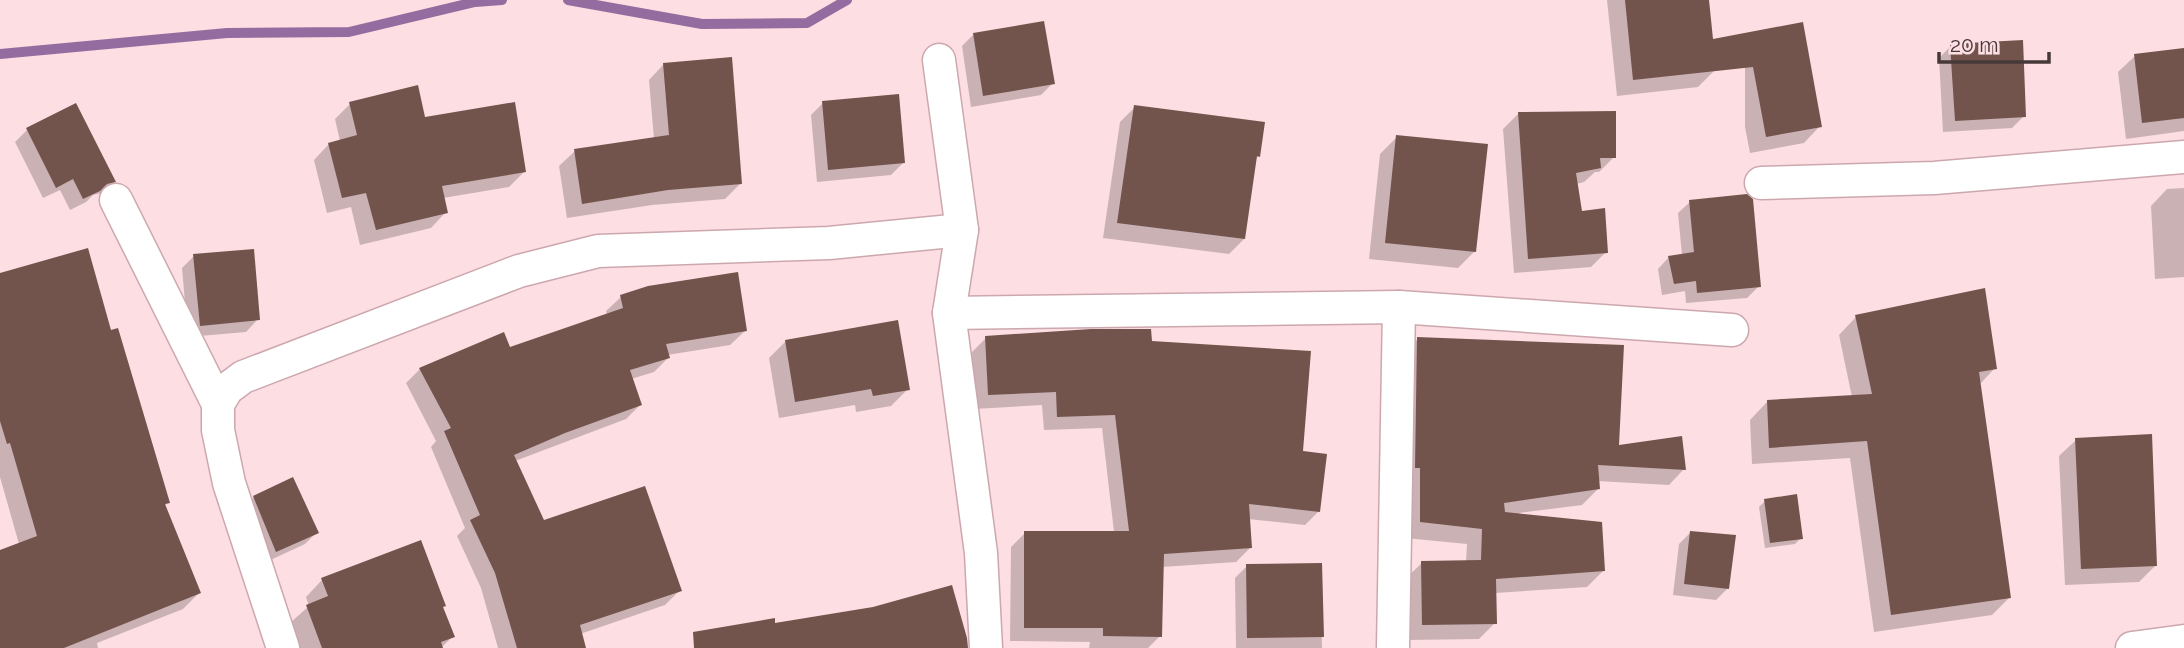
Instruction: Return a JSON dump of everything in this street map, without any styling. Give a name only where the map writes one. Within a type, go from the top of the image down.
[{"type":"street","points":[[939,60],[962,230],[949,313],[981,553],[986,648]]},
{"type":"street","points":[[1761,183],[1934,178],[2184,157]]},
{"type":"street","points":[[116,200],[218,404],[218,430],[229,483],[283,648]]},
{"type":"street","points":[[218,404],[227,389],[243,377],[519,271],[598,251],[829,243],[962,230]]},
{"type":"street","points":[[949,313],[1399,307],[1732,330]]},
{"type":"street","points":[[1393,648],[1399,307]]},
{"type":"street","points":[[2132,648],[2184,641]]},
{"type":"building","points":[[1625,0],[1709,0],[1713,39],[1803,22],[1822,127],[1766,137],[1753,67],[1633,80]]},
{"type":"building","points":[[1044,21],[1055,84],[983,96],[973,33]]},
{"type":"building","points":[[2023,40],[2026,117],[1955,121],[1950,44]]},
{"type":"building","points":[[2184,48],[2184,118],[2142,123],[2134,54]]},
{"type":"building","points":[[732,57],[742,184],[668,190],[582,204],[574,149],[669,135],[663,63]]},
{"type":"building","points":[[418,85],[425,117],[515,102],[526,172],[442,186],[448,213],[376,230],[366,193],[342,198],[328,143],[357,135],[349,102]]},
{"type":"building","points":[[899,94],[905,163],[828,170],[822,101]]},
{"type":"building","points":[[76,103],[116,182],[107,184],[100,191],[83,199],[73,179],[56,188],[26,128]]},
{"type":"building","points":[[1134,105],[1265,122],[1260,157],[1257,156],[1245,239],[1117,223]]},
{"type":"building","points":[[1616,111],[1616,158],[1600,158],[1601,168],[1576,173],[1582,211],[1605,208],[1608,253],[1528,259],[1518,112]]},
{"type":"building","points":[[1396,135],[1488,144],[1476,252],[1385,243]]},
{"type":"building","points":[[1747,194],[1753,199],[1761,287],[1697,293],[1696,281],[1674,284],[1668,256],[1694,252],[1689,200]]},
{"type":"building","points":[[88,248],[111,330],[118,328],[170,503],[165,504],[201,593],[64,648],[0,648],[0,550],[37,536],[10,443],[7,444],[0,421],[0,273]]},
{"type":"building","points":[[254,249],[260,320],[200,326],[193,254]]},
{"type":"building","points":[[738,272],[747,331],[666,344],[670,358],[630,370],[642,405],[514,455],[544,520],[645,486],[682,591],[580,625],[586,648],[517,648],[495,573],[470,520],[480,515],[444,431],[451,428],[419,368],[504,332],[510,347],[623,308],[620,295],[648,286]]},
{"type":"building","points":[[1985,288],[1997,369],[1979,372],[2011,598],[1891,615],[1867,441],[1769,448],[1767,400],[1872,394],[1855,315]]},
{"type":"building","points":[[898,320],[910,390],[873,396],[871,389],[795,402],[785,340]]},
{"type":"building","points":[[1091,329],[1151,329],[1152,341],[1311,351],[1303,451],[1327,454],[1320,512],[1249,504],[1252,548],[1164,554],[1162,637],[1103,636],[1103,628],[1024,628],[1024,531],[1129,531],[1115,415],[1057,417],[1056,392],[988,395],[985,336]]},
{"type":"building","points":[[1417,337],[1624,345],[1619,445],[1682,436],[1686,470],[1598,465],[1600,489],[1504,503],[1505,512],[1602,522],[1605,571],[1496,579],[1497,624],[1422,625],[1421,561],[1481,560],[1482,529],[1420,522],[1420,468],[1415,468]]},
{"type":"building","points":[[2152,434],[2157,566],[2081,569],[2075,438]]},
{"type":"building","points":[[293,477],[319,533],[276,552],[253,496]]},
{"type":"building","points":[[1797,494],[1803,539],[1770,543],[1764,499]]},
{"type":"building","points":[[1690,531],[1736,535],[1729,589],[1684,584]]},
{"type":"building","points":[[421,540],[455,637],[441,642],[443,648],[322,648],[306,605],[328,596],[321,578]]},
{"type":"building","points":[[1322,563],[1324,637],[1247,638],[1246,564]]},
{"type":"building","points":[[952,585],[968,648],[694,648],[693,632],[775,618],[775,623],[873,607]]},
{"type":"waterway","points":[[0,54],[227,33],[349,32],[475,2],[502,0]]},
{"type":"waterway","points":[[568,0],[702,24],[807,23],[847,0]]}]
